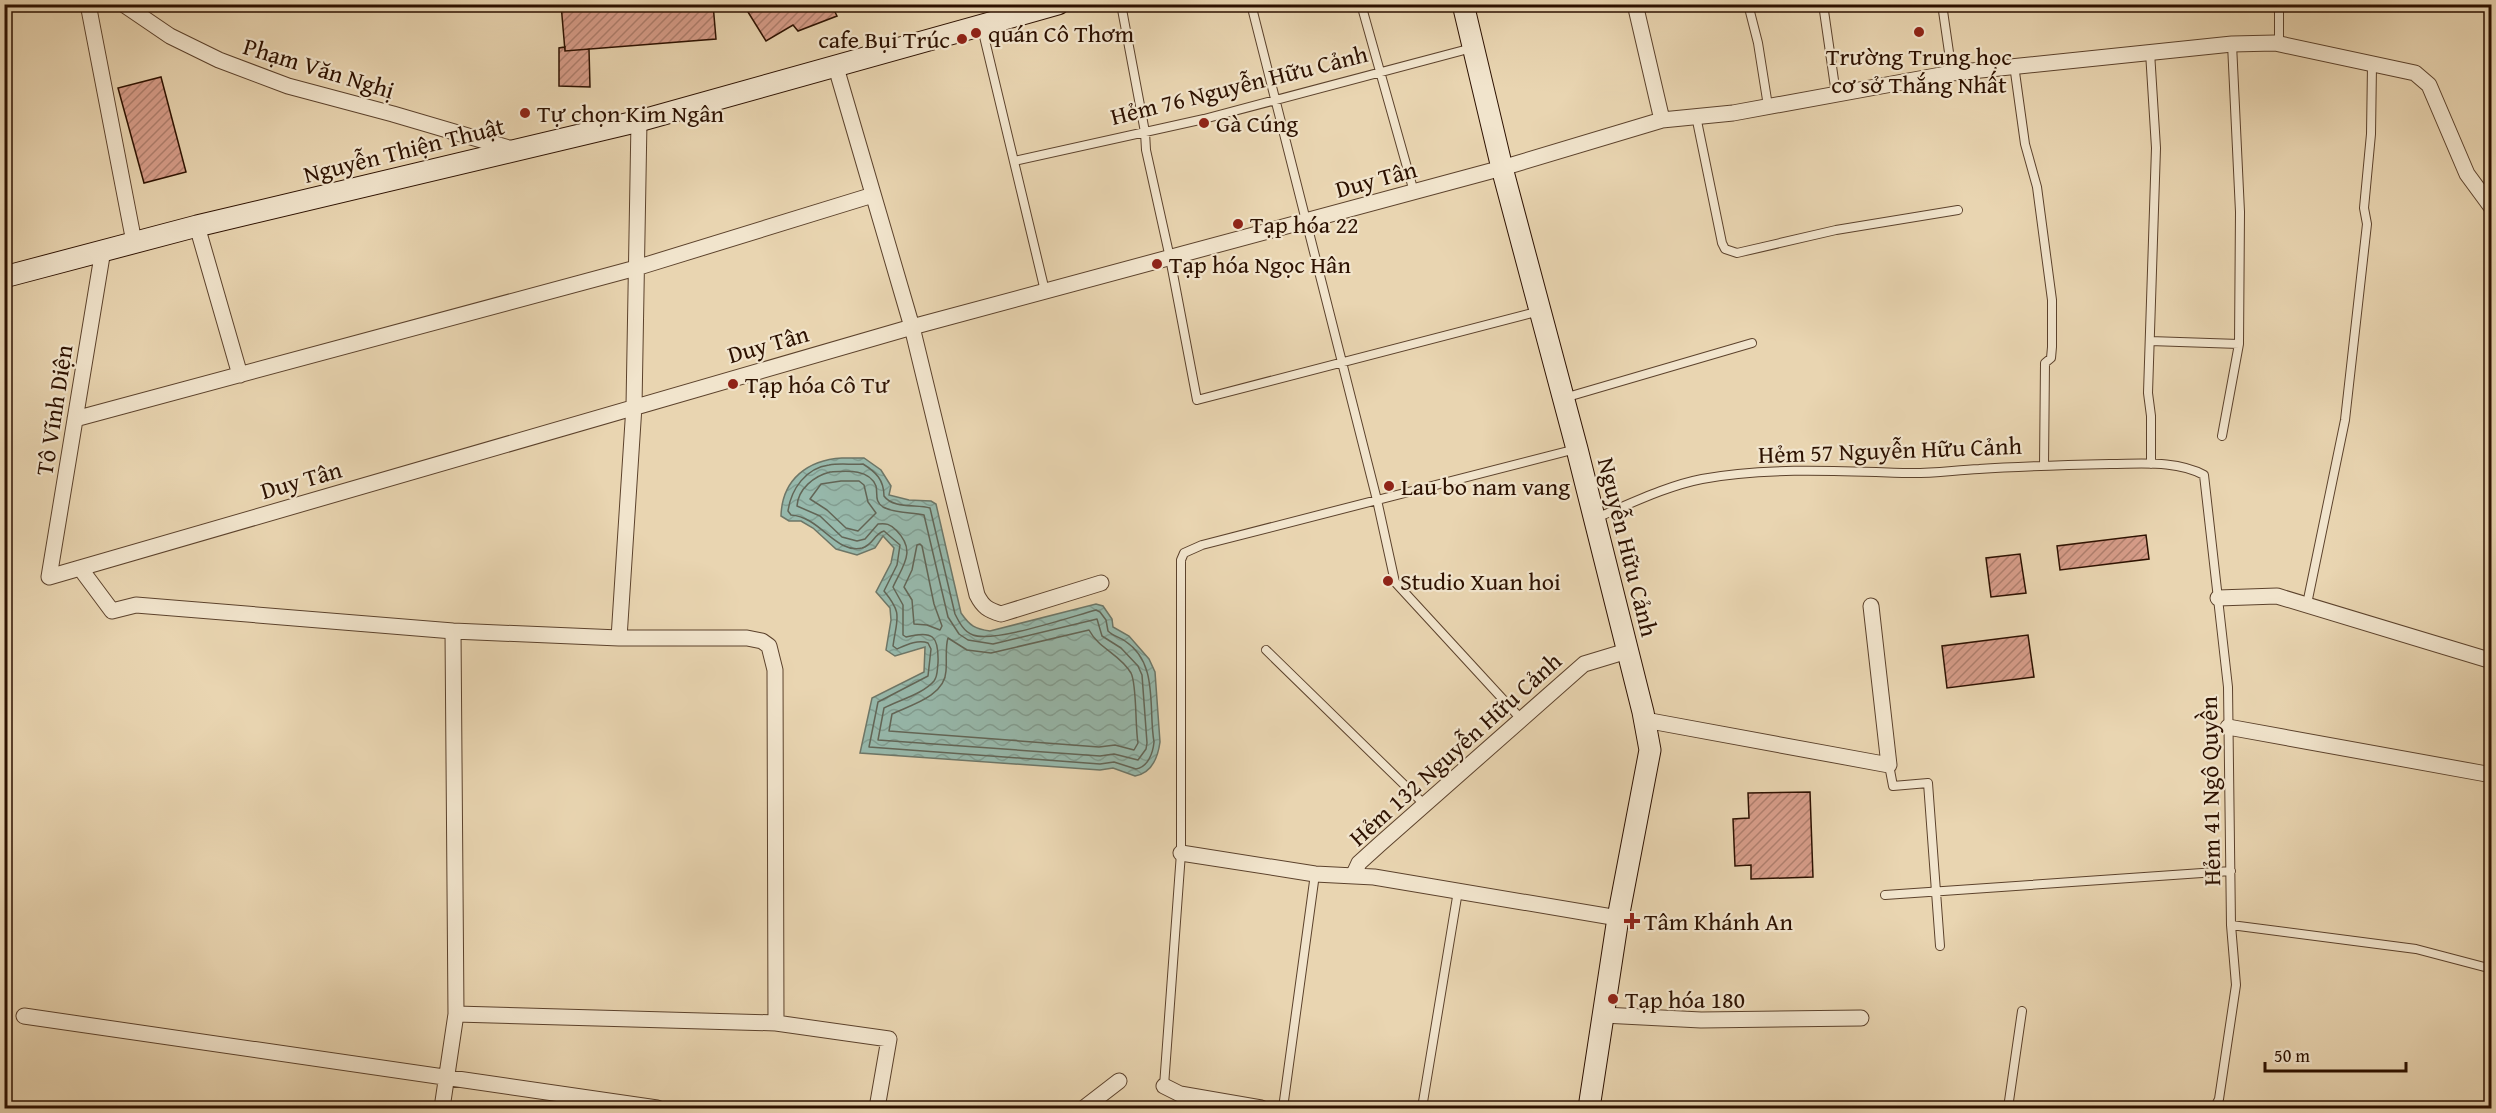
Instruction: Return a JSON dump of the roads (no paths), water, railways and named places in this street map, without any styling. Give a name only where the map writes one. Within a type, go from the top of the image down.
[{"type":"street","points":[[88,4],[134,242]]},
{"type":"street","name":"Phạm Văn Nghị","points":[[123,4],[170,36],[219,60],[288,86],[393,114],[512,150]]},
{"type":"street","name":"Nguyễn Thiện Thuật","points":[[4,277],[196,226],[639,121],[836,64],[1058,4]]},
{"type":"street","name":"Nguyễn Hữu Cảnh","points":[[1463,4],[1502,168],[1564,398],[1645,720],[1650,750],[1618,918],[1589,1108]]},
{"type":"street","points":[[1635,4],[1662,120]]},
{"type":"street","name":"Duy Tân","points":[[49,577],[912,327],[1502,168],[1662,120],[1768,106],[1952,73],[2232,44],[2279,45],[2415,74],[2429,85],[2467,174],[2492,208]]},
{"type":"street","points":[[836,64],[912,327],[977,595],[982,605],[988,610],[1001,614],[1101,583]]},
{"type":"street","points":[[619,638],[634,406],[639,121]]},
{"type":"street","points":[[75,419],[636,268],[873,195]]},
{"type":"street","points":[[196,226],[240,375]]},
{"type":"street","name":"Tô Vĩnh Diện","points":[[49,577],[103,250]]},
{"type":"street","points":[[80,568],[112,611],[136,605],[453,631],[619,638],[747,638],[762,641],[769,646],[775,670],[776,1023]]},
{"type":"street","points":[[2218,598],[2277,596],[2492,661]]},
{"type":"street","points":[[1645,720],[1889,765],[1871,606]]},
{"type":"street","points":[[442,1108],[456,1014],[453,631]]},
{"type":"street","name":"Hẻm 132 Nguyễn Hữu Cảnh","points":[[1353,876],[1359,864],[1584,664],[1627,651]]},
{"type":"street","points":[[2228,727],[2492,775]]},
{"type":"street","name":"Hẻm 132 Nguyễn Hữu Cảnh","points":[[1181,853],[1315,874],[1374,877],[1618,918]]},
{"type":"street","points":[[456,1014],[776,1023],[889,1039],[877,1108]]},
{"type":"street","points":[[1604,1015],[1701,1020],[1861,1018]]},
{"type":"street","points":[[24,1016],[657,1108]]},
{"type":"street","points":[[1084,1108],[1119,1081]]},
{"type":"street","points":[[1164,1086],[1180,1094],[1261,1108]]},
{"type":"lane","points":[[1120,4],[1145,132],[1146,150],[1170,258],[1197,400],[1541,311]]},
{"type":"lane","points":[[1251,4],[1343,362],[1395,582],[1522,720]]},
{"type":"lane","points":[[1361,4],[1414,192]]},
{"type":"lane","points":[[1748,4],[1758,43],[1768,106]]},
{"type":"lane","points":[[1823,4],[1836,94]]},
{"type":"lane","points":[[1942,4],[1952,73]]},
{"type":"lane","points":[[2279,4],[2279,45]]},
{"type":"lane","points":[[982,26],[1045,291]]},
{"type":"lane","points":[[2222,436],[2239,344],[2240,212],[2232,44]]},
{"type":"lane","name":"Hẻm 76 Nguyễn Hữu Cảnh","points":[[1014,161],[1275,101],[1474,48]]},
{"type":"lane","points":[[2150,52],[2156,148],[2148,393],[2151,416],[2151,464]]},
{"type":"lane","points":[[2307,604],[2345,420],[2367,224],[2364,208],[2371,134],[2372,65]]},
{"type":"lane","points":[[2014,66],[2025,144],[2037,187],[2052,300],[2051,358],[2045,363],[2044,465]]},
{"type":"lane","points":[[1696,116],[1725,249],[1737,253],[1836,231],[1959,210]]},
{"type":"lane","points":[[2150,341],[2239,344]]},
{"type":"lane","points":[[1564,398],[1752,343]]},
{"type":"lane","points":[[1164,1086],[1181,853],[1181,560],[1184,553],[1202,545],[1577,449]]},
{"type":"lane","name":"Hẻm 57 Nguyễn Hữu Cảnh","points":[[1594,518],[1680,485],[1702,479],[1739,474],[1856,470],[1907,473],[2044,465],[2151,464],[2194,470]]},
{"type":"lane","name":"Hẻm 41 Ngô Quyền","points":[[2194,470],[2204,475],[2228,687],[2231,925],[2236,985],[2219,1099],[2216,1105],[2205,1108]]},
{"type":"lane","points":[[1266,650],[1425,805]]},
{"type":"lane","points":[[1889,765],[1893,786],[1928,783],[1940,946]]},
{"type":"lane","points":[[1885,895],[2231,871]]},
{"type":"lane","points":[[1283,1108],[1315,874]]},
{"type":"lane","points":[[1422,1108],[1458,891]]},
{"type":"lane","points":[[2231,925],[2406,947],[2492,969]]},
{"type":"lane","points":[[2008,1108],[2022,1011]]},
{"type":"water","points":[[842,458],[864,458],[881,470],[891,486],[889,495],[909,500],[931,501],[936,504],[961,613],[973,626],[990,631],[1096,604],[1103,606],[1112,619],[1113,627],[1129,636],[1149,659],[1155,672],[1160,742],[1156,759],[1146,772],[1135,776],[1113,768],[1100,770],[860,753],[872,698],[924,672],[925,647],[895,656],[886,650],[891,620],[890,608],[876,592],[891,563],[894,548],[883,536],[875,548],[857,555],[836,549],[813,528],[801,521],[789,521],[781,516],[786,492],[799,474],[818,463]]},
{"type":"place","name":"Trường Trung học cơ sở Thắng Nhất","points":[[1919,32]]},
{"type":"place","name":"quán Cô Thơm","points":[[976,33]]},
{"type":"place","name":"cafe Bụi Trúc","points":[[962,39]]},
{"type":"place","name":"Tự chọn Kim Ngân","points":[[525,113]]},
{"type":"place","name":"Gà Cúng","points":[[1204,123]]},
{"type":"place","name":"Tạp hóa 22","points":[[1238,224]]},
{"type":"place","name":"Tạp hóa Ngọc Hân","points":[[1157,264]]},
{"type":"place","name":"Tạp hóa Cô Tư","points":[[733,384]]},
{"type":"place","name":"Lau bo nam vang","points":[[1389,486]]},
{"type":"place","name":"Studio Xuan hoi","points":[[1388,581]]},
{"type":"place","name":"Tâm Khánh An","points":[[1632,921]]},
{"type":"place","name":"Tạp hóa 180","points":[[1613,999]]}]
